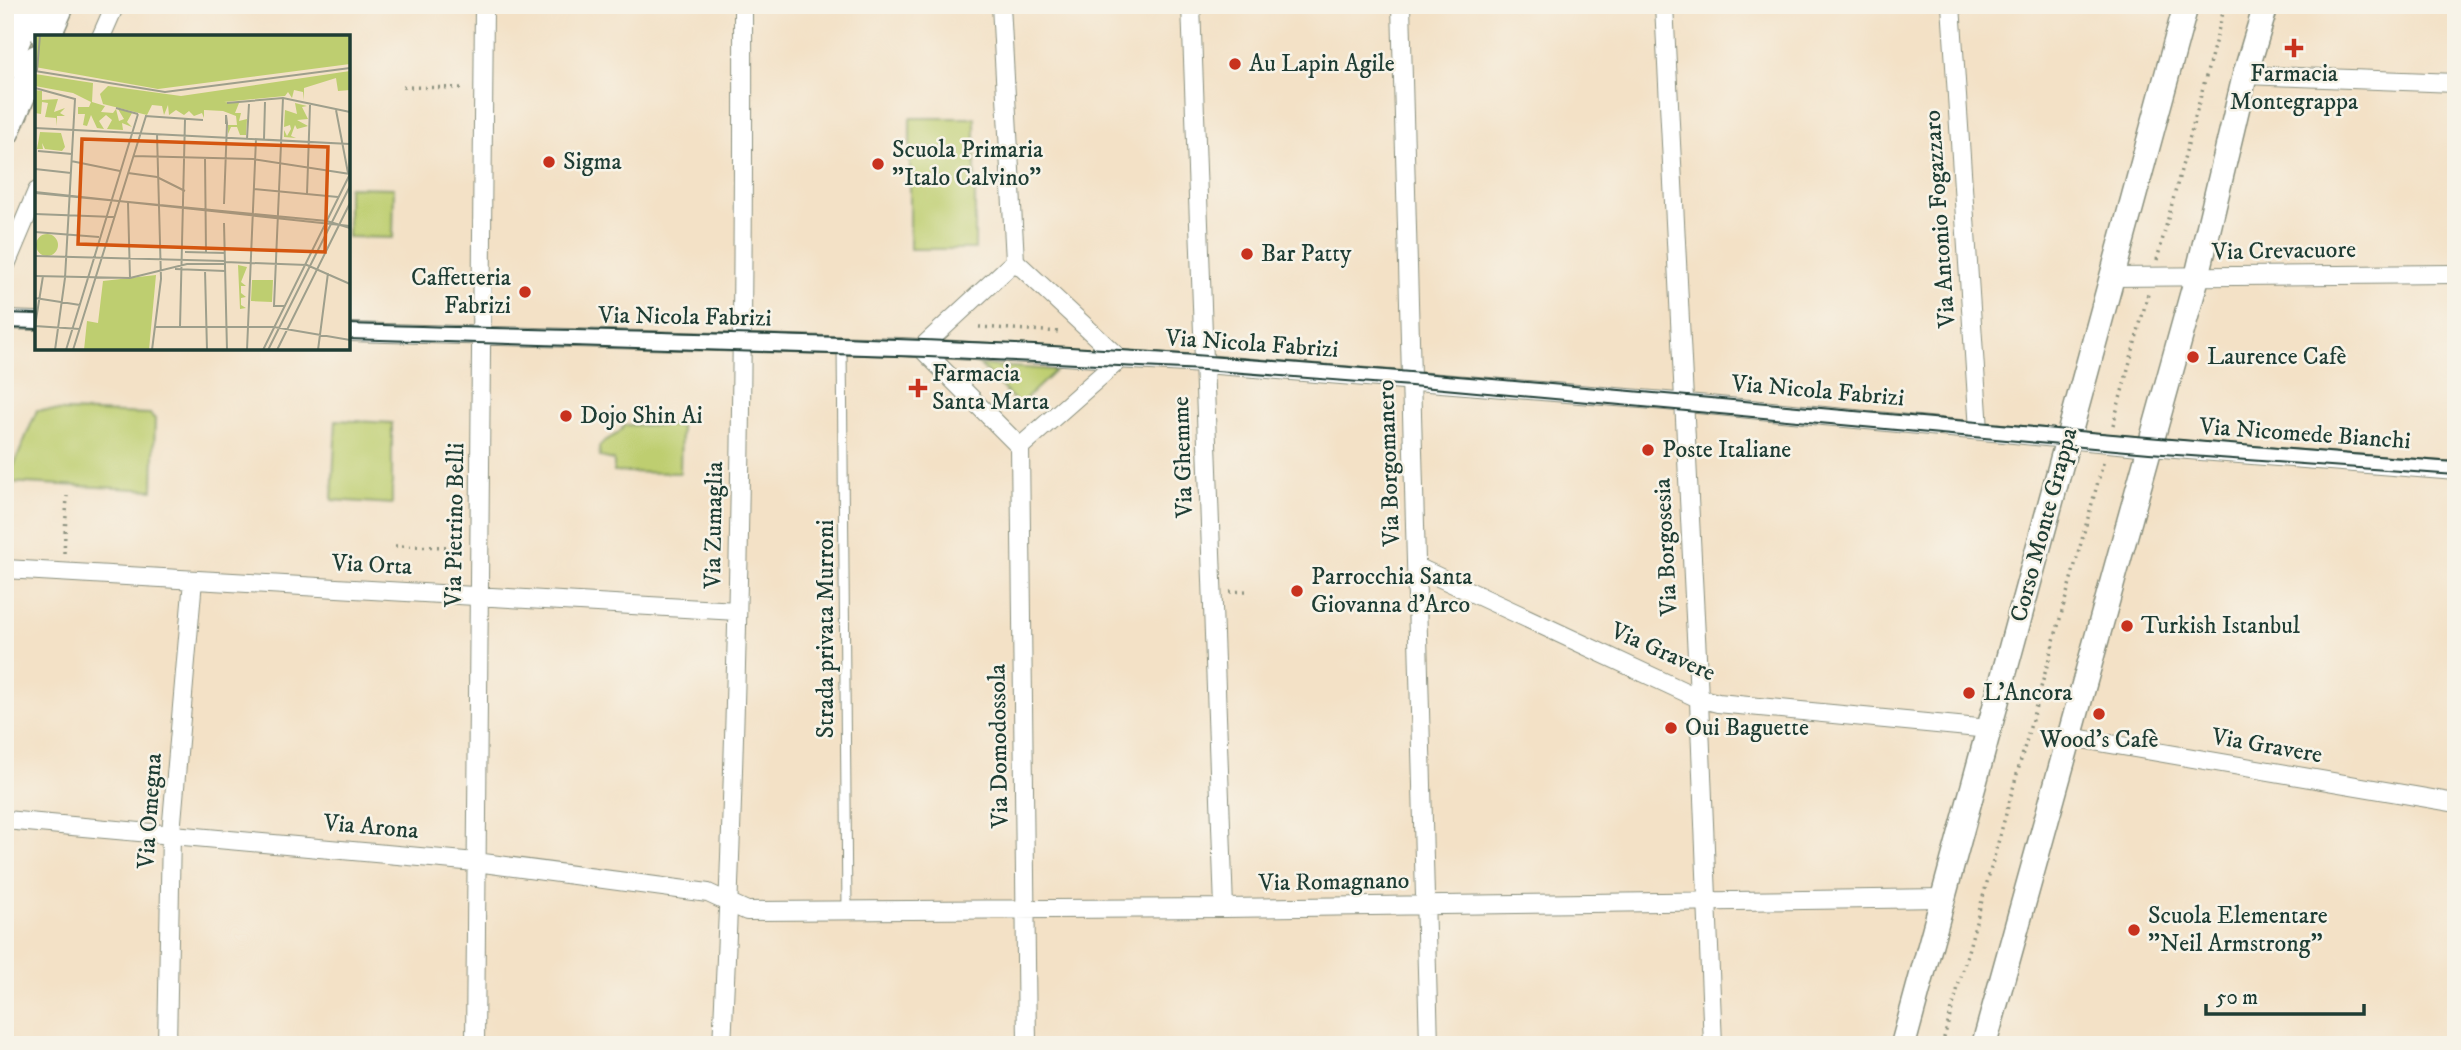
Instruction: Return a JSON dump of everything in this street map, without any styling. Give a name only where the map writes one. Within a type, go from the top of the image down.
[{"type":"main road","points":[[5,66],[32,5]]},
{"type":"main road","points":[[47,35],[60,5]]},
{"type":"main road","points":[[5,132],[35,64]]},
{"type":"street","points":[[102,35],[115,5]]},
{"type":"street","name":"Via Pietrino Belli","points":[[475,1045],[484,5]]},
{"type":"street","name":"Via Zumaglia","points":[[722,1045],[743,344],[743,5]]},
{"type":"street","points":[[1000,5],[1015,261],[1120,359],[1020,447],[921,348],[1015,261]]},
{"type":"street","name":"Via Ghemme","points":[[1191,5],[1223,908]]},
{"type":"street","name":"Via Borgomanero","points":[[1401,5],[1429,1045]]},
{"type":"street","name":"Via Borgosesia","points":[[1664,5],[1713,1045]]},
{"type":"street","name":"Via Antonio Fogazzaro","points":[[1951,5],[1979,430]]},
{"type":"street","name":"Corso Monte Grappa","points":[[1903,1045],[2186,5]]},
{"type":"street","points":[[1984,1045],[2197,277],[2245,75],[2266,5]]},
{"type":"street","points":[[2245,75],[2456,83]]},
{"type":"street","points":[[5,267],[35,196]]},
{"type":"street","name":"Via Crevacuore","points":[[2113,277],[2456,274]]},
{"type":"street","points":[[5,320],[35,321]]},
{"type":"street","name":"Via Nicola Fabrizi","points":[[350,332],[921,348],[1204,364],[1683,403],[2150,447]]},
{"type":"street","name":"Via Domodossola","points":[[1020,447],[1027,1045]]},
{"type":"street","name":"Via Nicomede Bianchi","points":[[2150,447],[2456,471]]},
{"type":"street","name":"Via Gravere","points":[[1417,567],[1698,698],[1718,703],[1989,729]]},
{"type":"street","name":"Via Orta","points":[[5,569],[737,611]]},
{"type":"street","name":"Via Omegna","points":[[167,1045],[171,833],[192,580]]},
{"type":"street","name":"Via Gravere","points":[[2070,737],[2456,803]]},
{"type":"street","name":"Via Arona","points":[[5,820],[476,862],[708,893],[728,903]]},
{"type":"street","name":"Via Romagnano","points":[[728,903],[747,911],[847,911],[1942,898]]},
{"type":"lane","name":"Strada privata Murroni","points":[[842,346],[847,911]]},
{"type":"path","points":[[1942,1045],[2108,443],[2225,5]]},
{"type":"path","points":[[403,87],[484,89]]},
{"type":"path","points":[[979,327],[1062,332]]},
{"type":"path","points":[[62,572],[67,496]]},
{"type":"path","points":[[395,546],[480,547]]},
{"type":"path","points":[[1235,592],[1246,592]]},
{"type":"green space","points":[[910,118],[975,118],[975,249],[910,249]]},
{"type":"green space","points":[[350,187],[394,188],[393,238],[350,237]]},
{"type":"green space","points":[[980,365],[1056,370],[1019,405]]},
{"type":"green space","points":[[37,410],[150,414],[155,419],[153,490],[7,482]]},
{"type":"green space","points":[[336,420],[392,423],[392,504],[332,500]]},
{"type":"green space","points":[[624,425],[681,426],[680,473],[614,472],[614,460],[600,457],[599,447],[619,433]]},
{"type":"tram line","points":[[5,313],[35,314]]},
{"type":"tram line","points":[[350,324],[886,339],[1208,356],[2456,462]]},
{"type":"tram line","points":[[5,328],[35,329]]},
{"type":"tram line","points":[[350,339],[928,357],[1204,370],[1411,386],[2149,453],[2456,475]]},
{"type":"place","name":"Farmacia Montegrappa","points":[[2294,48]]},
{"type":"place","name":"Au Lapin Agile","points":[[1235,64]]},
{"type":"place","name":"Sigma","points":[[549,162]]},
{"type":"place","name":"Scuola Primaria \"Italo Calvino\"","points":[[878,164]]},
{"type":"place","name":"Bar Patty","points":[[1247,254]]},
{"type":"place","name":"Caffetteria Fabrizi","points":[[525,292]]},
{"type":"place","name":"Laurence Cafè","points":[[2193,357]]},
{"type":"place","name":"Farmacia Santa Marta","points":[[918,388]]},
{"type":"place","name":"Dojo Shin Ai","points":[[566,416]]},
{"type":"place","name":"Poste Italiane","points":[[1648,450]]},
{"type":"place","name":"Parrocchia Santa Giovanna d'Arco","points":[[1297,591]]},
{"type":"place","name":"Turkish Istanbul","points":[[2127,626]]},
{"type":"place","name":"L'Ancora","points":[[1969,693]]},
{"type":"place","name":"Wood's Cafè","points":[[2099,714]]},
{"type":"place","name":"Oui Baguette","points":[[1671,728]]},
{"type":"place","name":"Scuola Elementare \"Neil Armstrong\"","points":[[2134,930]]}]
